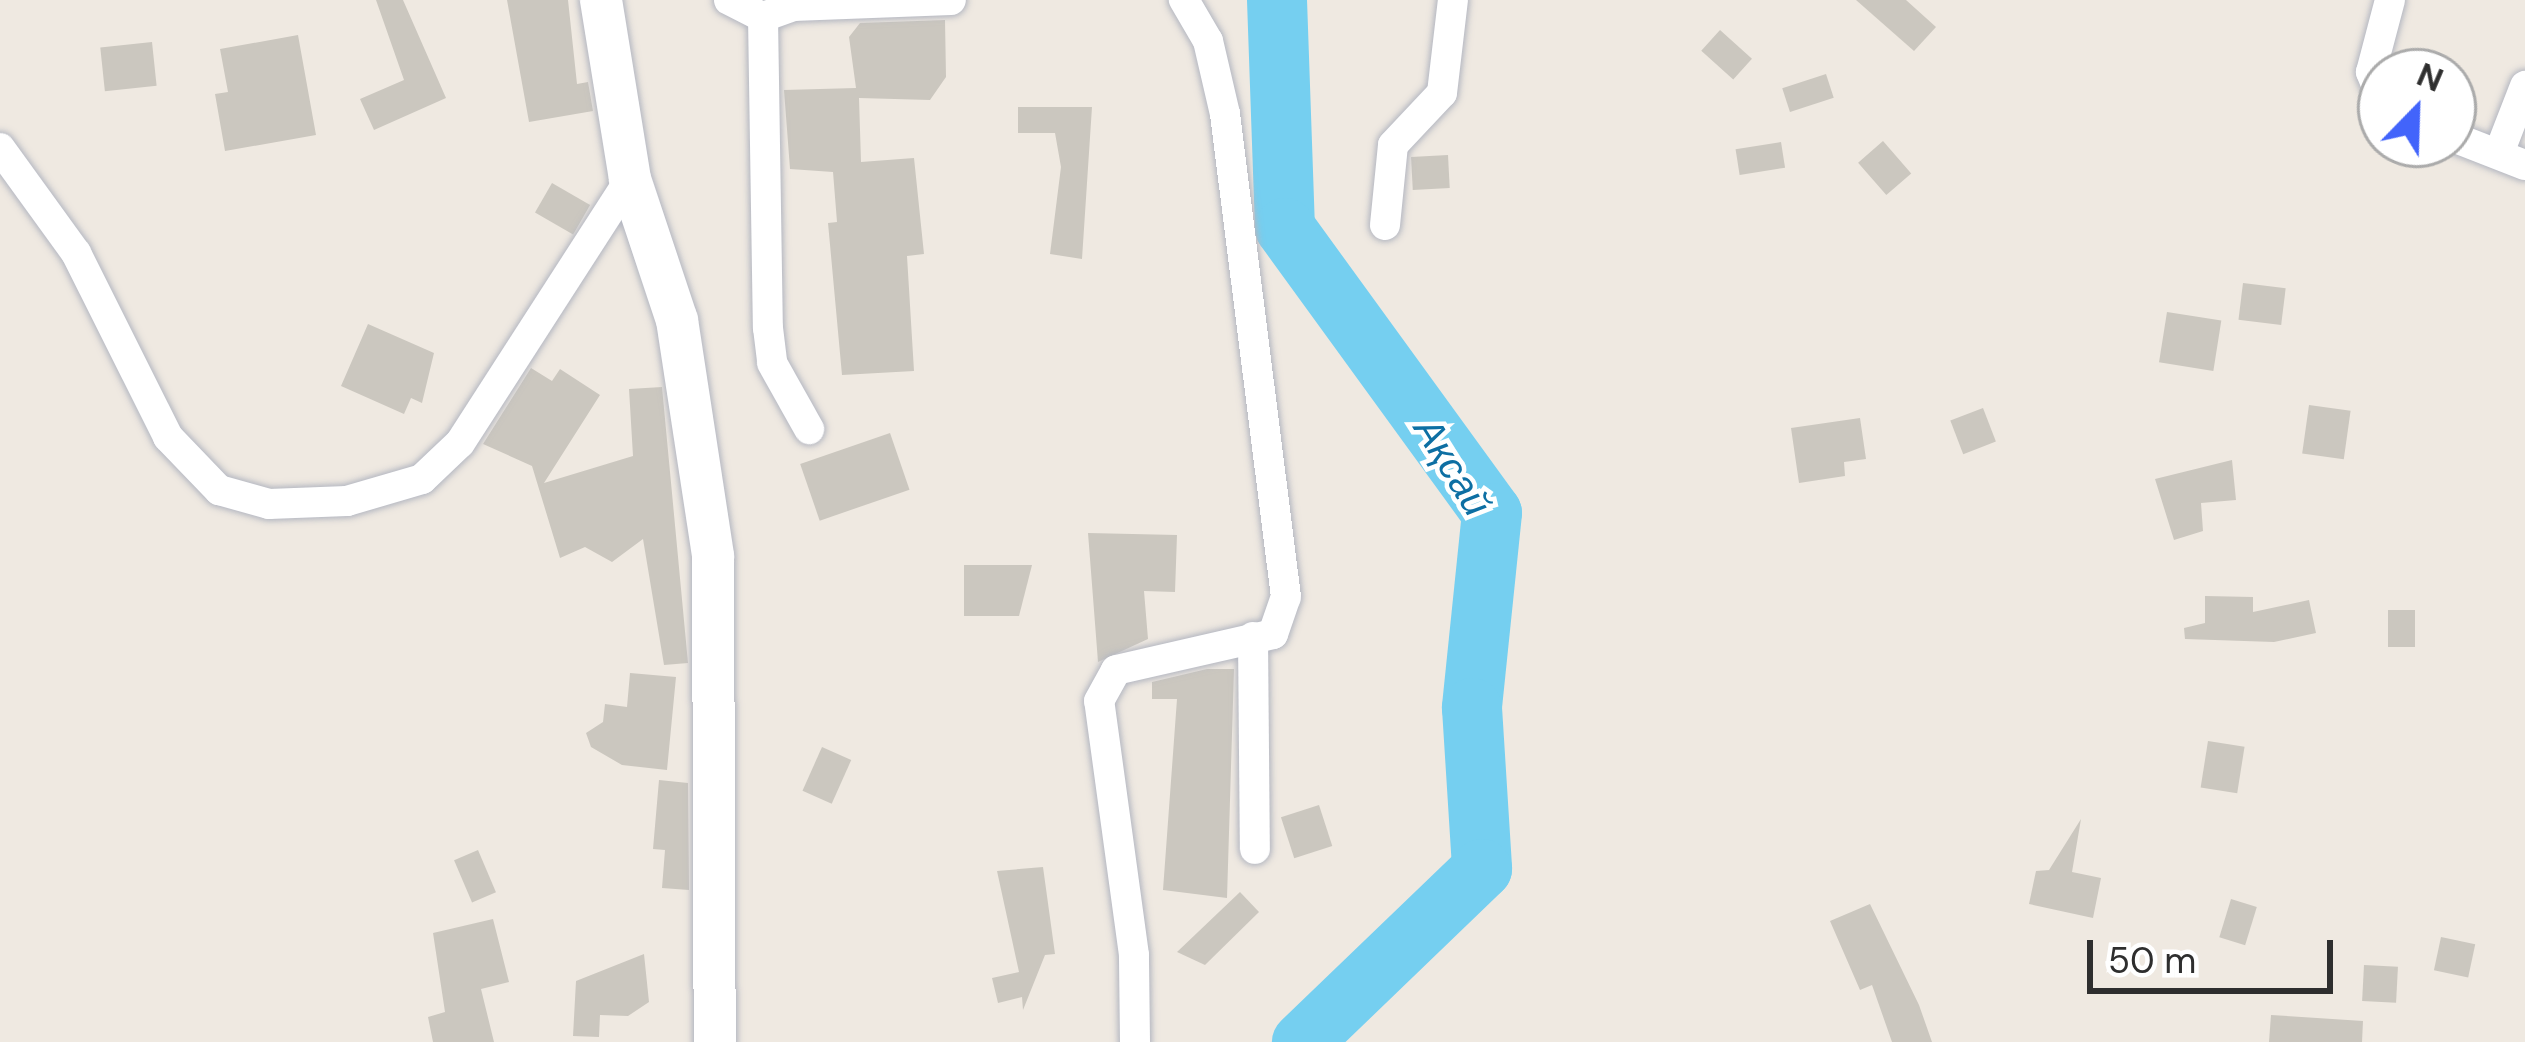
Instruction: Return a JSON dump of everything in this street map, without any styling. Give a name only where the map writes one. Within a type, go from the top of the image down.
[{"type":"street","points":[[601,0],[630,179],[666,265],[713,556],[715,1042]]},
{"type":"street","points":[[729,0],[764,17],[793,6],[951,0]]},
{"type":"street","points":[[1135,1042],[1134,955],[1100,701],[1116,670],[1273,634],[1286,597],[1225,114],[1208,41],[1184,0]]},
{"type":"street","points":[[1385,225],[1394,145],[1442,93],[1453,0]]},
{"type":"street","points":[[2377,48],[2390,0]]},
{"type":"street","points":[[764,17],[768,328],[772,363],[809,429]]},
{"type":"street","points":[[2477,146],[2512,159],[2525,86]]},
{"type":"street","points":[[0,148],[76,253],[168,437],[219,490],[269,504],[347,501],[422,479],[460,443],[630,179]]},
{"type":"street","points":[[1253,638],[1255,849]]},
{"type":"building","points":[[376,0],[403,0],[446,98],[374,130],[360,99],[404,80]]},
{"type":"building","points":[[507,0],[568,0],[577,84],[588,82],[593,111],[529,122]]},
{"type":"building","points":[[1856,0],[1906,0],[1936,27],[1914,51]]},
{"type":"building","points":[[945,20],[946,77],[930,100],[859,98],[861,162],[914,158],[924,254],[907,256],[914,371],[842,375],[828,223],[837,222],[833,172],[790,169],[784,90],[856,88],[849,37],[860,23]]},
{"type":"building","points":[[1720,30],[1752,59],[1733,80],[1701,51]]},
{"type":"building","points":[[298,35],[316,135],[225,151],[215,94],[228,92],[220,49]]},
{"type":"building","points":[[152,42],[157,86],[105,91],[100,47]]},
{"type":"building","points":[[1826,74],[1834,98],[1790,112],[1782,88]]},
{"type":"building","points":[[1018,107],[1092,107],[1082,259],[1050,254],[1061,167],[1055,133],[1018,133]]},
{"type":"building","points":[[1883,141],[1911,173],[1886,195],[1858,163]]},
{"type":"building","points":[[1781,142],[1785,168],[1740,175],[1736,149]]},
{"type":"building","points":[[1448,155],[1450,188],[1413,190],[1411,157]]},
{"type":"building","points":[[552,183],[590,205],[573,234],[535,212]]},
{"type":"building","points":[[2243,283],[2286,288],[2281,325],[2238,320]]},
{"type":"building","points":[[2167,312],[2221,321],[2213,371],[2159,362]]},
{"type":"building","points":[[368,324],[434,353],[422,403],[411,398],[404,414],[341,386]]},
{"type":"building","points":[[531,368],[552,381],[560,369],[600,395],[544,483],[633,456],[629,389],[662,387],[688,663],[664,665],[643,539],[612,562],[585,547],[560,558],[532,466],[483,444]]},
{"type":"building","points":[[2309,405],[2351,411],[2344,459],[2302,454]]},
{"type":"building","points":[[1983,408],[1996,442],[1963,454],[1950,421]]},
{"type":"building","points":[[1860,418],[1866,459],[1844,462],[1845,476],[1799,483],[1791,428]]},
{"type":"building","points":[[890,433],[910,490],[820,521],[800,464]]},
{"type":"building","points":[[2232,460],[2236,500],[2201,503],[2203,531],[2174,540],[2155,479]]},
{"type":"building","points":[[1088,533],[1177,535],[1175,592],[1144,591],[1148,639],[1098,662]]},
{"type":"building","points":[[964,565],[1032,565],[1019,616],[964,616]]},
{"type":"building","points":[[2205,596],[2253,597],[2253,612],[2309,600],[2316,633],[2274,642],[2185,639],[2184,628],[2205,623]]},
{"type":"building","points":[[2388,610],[2415,610],[2415,647],[2388,647]]},
{"type":"building","points":[[1207,669],[1234,669],[1227,898],[1163,890],[1177,699],[1152,699],[1152,682]]},
{"type":"building","points":[[630,673],[676,677],[667,770],[622,765],[591,747],[586,733],[603,722],[605,704],[627,707]]},
{"type":"building","points":[[2208,741],[2245,747],[2237,793],[2201,787]]},
{"type":"building","points":[[822,747],[851,760],[832,804],[802,791]]},
{"type":"building","points":[[659,780],[688,783],[689,890],[662,888],[665,850],[653,849]]},
{"type":"building","points":[[1319,805],[1332,846],[1294,858],[1281,817]]},
{"type":"building","points":[[2081,819],[2072,872],[2101,878],[2093,918],[2029,904],[2036,871],[2049,870]]},
{"type":"building","points":[[478,850],[496,892],[472,903],[454,860]]},
{"type":"building","points":[[1043,867],[1055,954],[1045,955],[1023,1010],[1022,997],[998,1003],[992,978],[1019,972],[997,871]]},
{"type":"building","points":[[1240,892],[1259,912],[1205,965],[1177,952]]},
{"type":"building","points":[[2231,899],[2257,907],[2245,945],[2219,937]]},
{"type":"building","points":[[1870,904],[1932,1042],[1892,1042],[1872,985],[1860,990],[1830,921]]},
{"type":"building","points":[[493,919],[509,982],[481,989],[494,1042],[433,1042],[428,1017],[445,1012],[433,933]]},
{"type":"building","points":[[2441,937],[2475,944],[2468,978],[2434,970]]},
{"type":"building","points":[[644,954],[649,1002],[628,1016],[600,1015],[599,1037],[573,1036],[576,981]]},
{"type":"building","points":[[2364,965],[2398,967],[2396,1003],[2362,1001]]},
{"type":"building","points":[[2271,1015],[2363,1021],[2362,1042],[2269,1042]]},
{"type":"waterway","name":"Ақсай","points":[[1277,0],[1285,228],[1492,513],[1472,708],[1482,869],[1302,1042]]}]
